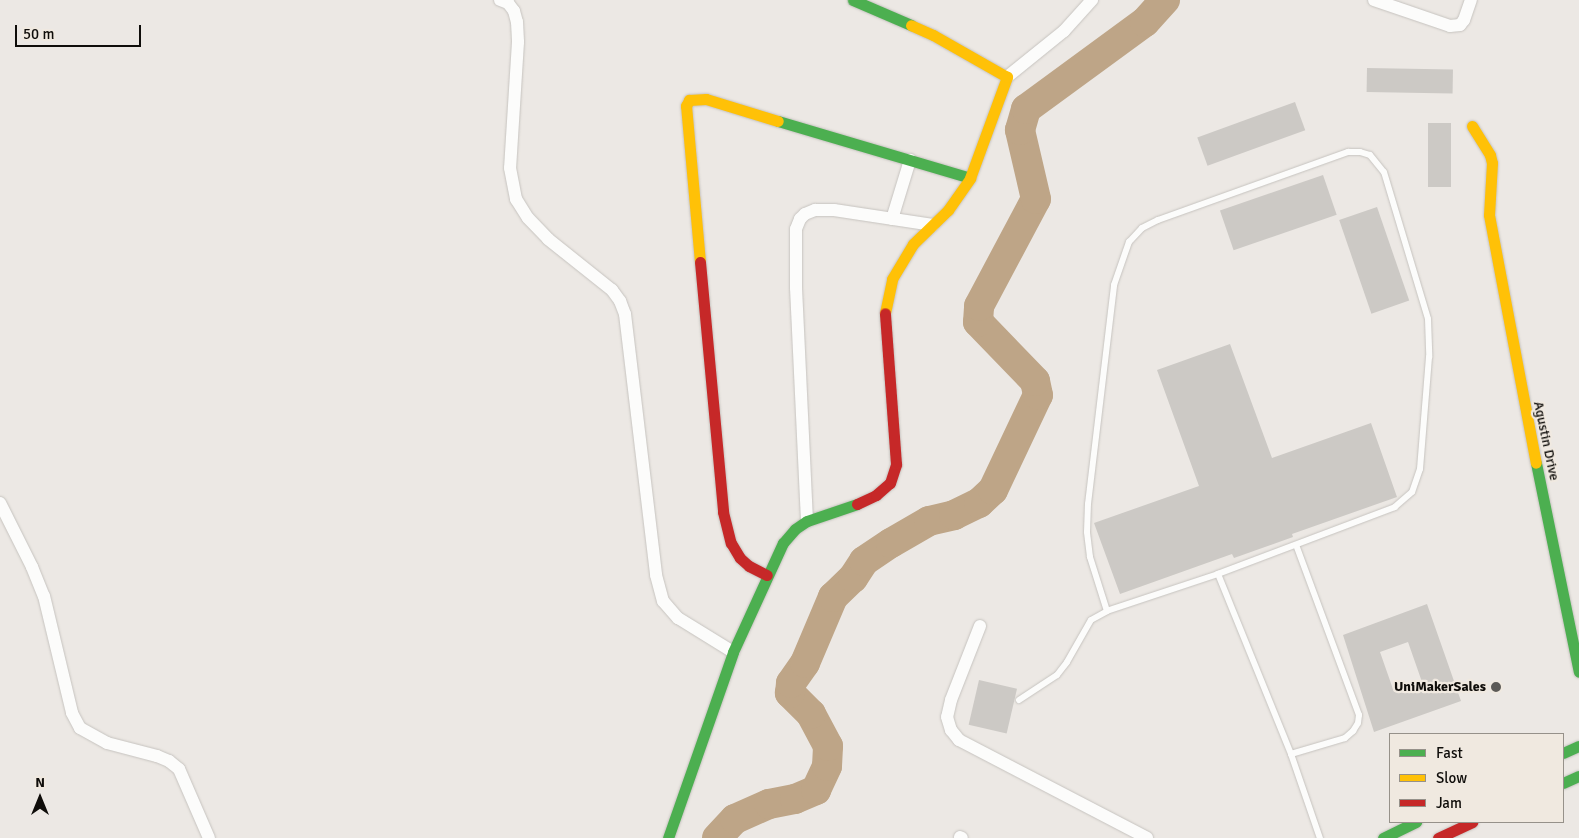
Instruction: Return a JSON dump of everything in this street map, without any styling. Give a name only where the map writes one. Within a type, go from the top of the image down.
[{"type":"main road","points":[[668,838],[733,652],[783,543],[795,529],[808,521],[856,505],[876,495],[890,484],[896,464],[884,318],[892,279],[913,244],[957,198],[970,178],[1007,77],[933,35],[853,0]]},
{"type":"main road","points":[[767,575],[749,566],[740,558],[731,542],[723,512],[686,106],[689,100],[706,98],[970,178]]},
{"type":"main road","name":"Agustin Drive","points":[[1472,126],[1492,163],[1489,215],[1520,388],[1579,672]]},
{"type":"main road","points":[[1564,781],[1575,764]]},
{"type":"main road","points":[[1383,838],[1414,823]]},
{"type":"main road","points":[[1438,838],[1470,823]]},
{"type":"street","points":[[500,0],[508,3],[514,12],[517,22],[518,42],[513,84],[510,168],[516,199],[528,218],[548,239],[612,290],[620,300],[625,314],[656,575],[663,601],[678,618],[733,652]]},
{"type":"street","points":[[1007,77],[1064,31],[1092,0]]},
{"type":"street","points":[[1374,0],[1450,26],[1460,25],[1464,20],[1471,0]]},
{"type":"street","points":[[892,218],[910,160]]},
{"type":"street","points":[[808,521],[796,288],[796,229],[800,219],[805,214],[815,210],[834,210],[933,225]]},
{"type":"street","points":[[0,503],[32,567],[44,596],[72,714],[80,728],[92,737],[106,743],[157,756],[169,761],[179,769],[209,838]]},
{"type":"street","points":[[980,626],[951,700],[947,717],[951,730],[959,740],[1147,838]]},
{"type":"lane","points":[[1018,700],[1057,675],[1067,662],[1091,620],[1107,611],[1218,574],[1395,507],[1412,492],[1420,469],[1429,357],[1428,319],[1384,172],[1370,155],[1360,152],[1348,152],[1158,220],[1142,228],[1129,242],[1114,285],[1088,504],[1087,532],[1090,557],[1107,611]]},
{"type":"lane","points":[[1291,754],[1344,738],[1353,731],[1358,723],[1358,715],[1296,545]]},
{"type":"lane","points":[[1218,574],[1291,754],[1320,838]]},
{"type":"building","points":[[1367,68],[1453,70],[1453,93],[1367,92]]},
{"type":"building","points":[[1295,102],[1305,130],[1208,166],[1197,138]]},
{"type":"building","points":[[1428,123],[1451,123],[1451,187],[1428,187]]},
{"type":"building","points":[[1323,175],[1337,215],[1234,250],[1220,210]]},
{"type":"building","points":[[1377,207],[1409,301],[1371,314],[1339,220]]},
{"type":"building","points":[[1230,344],[1272,458],[1371,423],[1397,497],[1292,534],[1293,537],[1234,558],[1232,554],[1120,594],[1094,523],[1199,486],[1157,370]]},
{"type":"building","points":[[1427,604],[1461,701],[1374,732],[1343,635]],"holes":[[[1408,642],[1422,682],[1394,692],[1380,652]]]},
{"type":"building","points":[[979,680],[1017,689],[1007,734],[969,725]]},
{"type":"waterway","points":[[717,838],[735,819],[769,804],[795,799],[816,790],[827,766],[828,746],[811,714],[790,693],[791,683],[805,663],[833,597],[853,578],[864,561],[929,521],[954,515],[979,503],[993,490],[1038,395],[1035,381],[978,322],[979,306],[1036,199],[1020,130],[1026,109],[1145,22],[1165,0]]},
{"type":"traffic: fast","points":[[853,0],[911,25]]},
{"type":"traffic: fast","points":[[778,121],[970,178]]},
{"type":"traffic: fast","points":[[1536,463],[1579,672]]},
{"type":"traffic: fast","points":[[668,838],[733,652],[783,543],[795,529],[807,521],[857,504]]},
{"type":"traffic: fast","points":[[1564,753],[1579,746]]},
{"type":"traffic: fast","points":[[1564,783],[1579,776]]},
{"type":"traffic: fast","points":[[1383,838],[1414,823]]},
{"type":"traffic: slow","points":[[885,313],[892,279],[913,244],[948,210],[970,178],[1007,77],[933,35],[911,25]]},
{"type":"traffic: slow","points":[[700,262],[686,106],[689,100],[706,99],[778,121]]},
{"type":"traffic: slow","points":[[1472,126],[1490,155],[1492,163],[1489,215],[1536,463]]},
{"type":"traffic: jam","points":[[700,262],[723,512],[731,543],[740,558],[749,566],[767,575]]},
{"type":"traffic: jam","points":[[857,504],[876,495],[890,483],[896,464],[885,313]]},
{"type":"traffic: jam","points":[[1438,838],[1470,823]]},
{"type":"place","name":"UniMakerSales","points":[[1496,687]]}]
